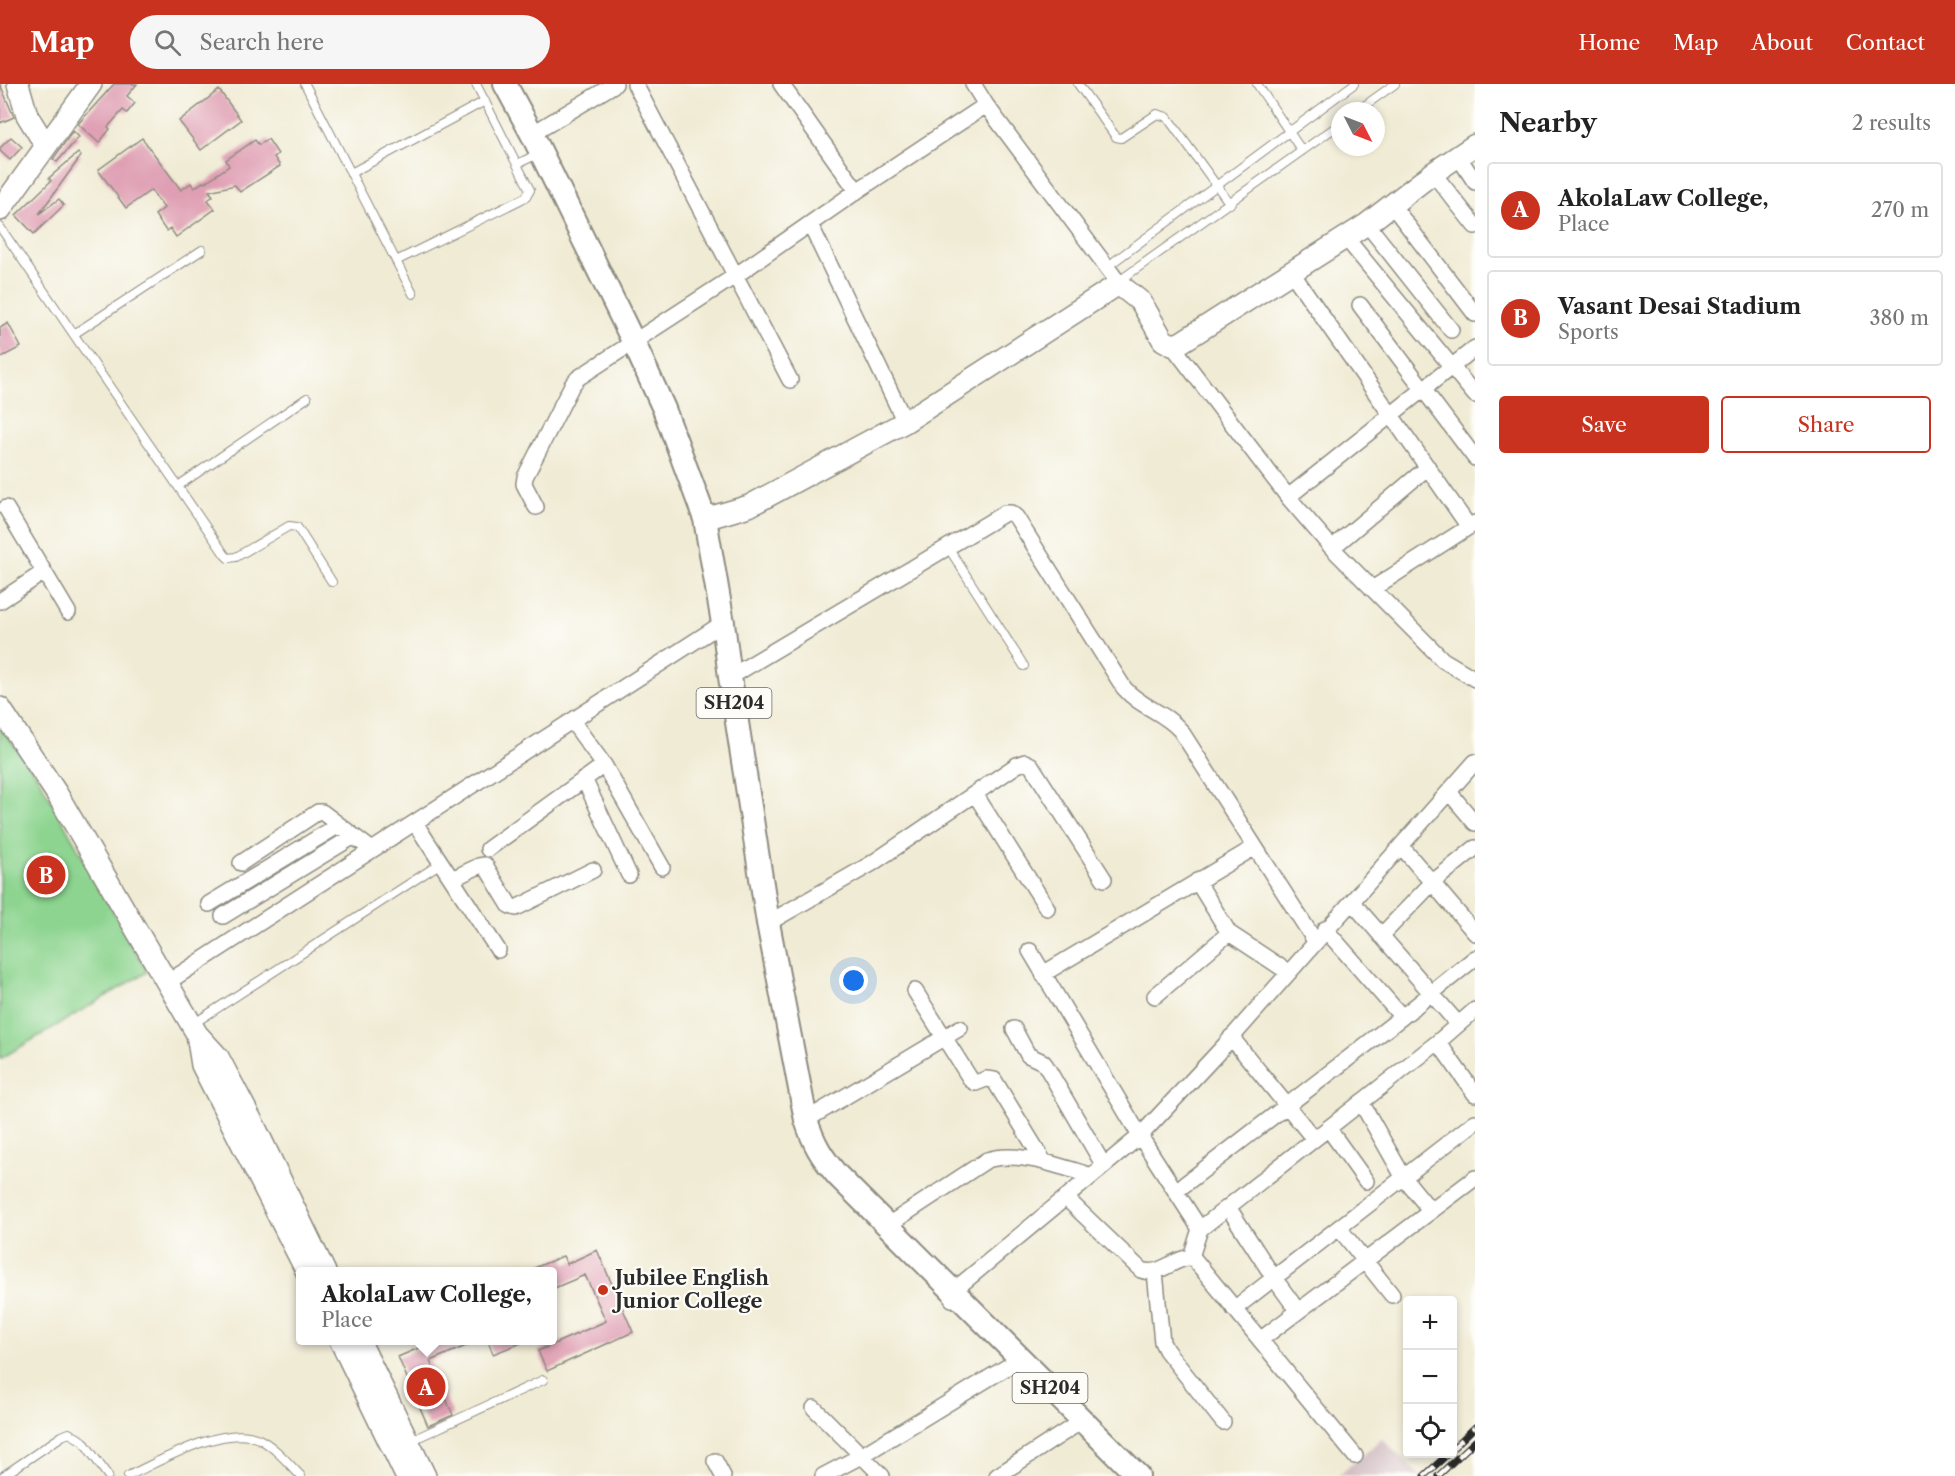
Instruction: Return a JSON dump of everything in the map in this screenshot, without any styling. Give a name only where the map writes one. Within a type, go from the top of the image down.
[{"type":"main road","name":"SH204","points":[[505,84],[634,343],[664,409],[705,519],[768,923],[806,1120],[819,1154],[837,1175],[1138,1476]]},
{"type":"street","points":[[18,84],[27,115],[46,146]]},
{"type":"street","points":[[0,210],[91,84]]},
{"type":"street","points":[[536,143],[615,84]]},
{"type":"street","points":[[635,84],[790,380]]},
{"type":"street","points":[[781,84],[857,191]]},
{"type":"street","points":[[973,84],[986,105],[1120,284],[1141,302],[1163,340],[1172,345],[1288,497],[1332,548],[1443,660],[1475,679]]},
{"type":"street","points":[[536,507],[524,483],[525,477],[572,385],[584,373],[735,276],[986,105]]},
{"type":"street","points":[[1172,345],[1180,343],[1346,238],[1467,150],[1475,182]]},
{"type":"street","points":[[1433,173],[1475,226]]},
{"type":"street","points":[[1392,205],[1475,314]]},
{"type":"street","points":[[810,224],[905,422]]},
{"type":"street","points":[[1367,224],[1451,330]]},
{"type":"street","points":[[1346,238],[1475,395]]},
{"type":"street","points":[[1292,273],[1390,415],[1472,525],[1372,589]]},
{"type":"street","points":[[705,519],[749,506],[905,422],[1120,284]]},
{"type":"street","points":[[1360,305],[1475,458]]},
{"type":"street","points":[[1288,497],[1475,348]]},
{"type":"street","points":[[1332,548],[1428,467]]},
{"type":"street","points":[[6,508],[68,612]]},
{"type":"street","points":[[730,677],[1005,513],[1011,513],[1016,517],[1124,688],[1136,699],[1167,717],[1181,731],[1255,847],[1320,935],[1402,1017]]},
{"type":"street","points":[[0,601],[44,572]]},
{"type":"street","points":[[168,982],[723,623]]},
{"type":"street","points":[[0,708],[57,794],[195,1029],[218,1057],[273,1184],[305,1267]]},
{"type":"street","points":[[572,721],[604,765],[662,867]]},
{"type":"street","points":[[768,923],[871,864],[1017,765],[1025,762],[1029,763],[1104,879]]},
{"type":"street","points":[[1122,1476],[954,1302],[1066,1198],[1140,1136],[1232,1037],[1475,762]]},
{"type":"street","points":[[488,849],[604,765]]},
{"type":"street","points":[[584,779],[629,875]]},
{"type":"street","points":[[1449,792],[1475,823]]},
{"type":"street","points":[[975,794],[1047,908]]},
{"type":"street","points":[[241,863],[318,812],[322,812],[372,850]]},
{"type":"street","points":[[415,823],[498,950]]},
{"type":"street","points":[[209,904],[339,825]]},
{"type":"street","points":[[223,916],[354,836]]},
{"type":"street","points":[[1401,846],[1475,933]]},
{"type":"street","points":[[1043,974],[1255,847]]},
{"type":"street","points":[[1381,936],[1433,882],[1475,848]]},
{"type":"street","points":[[452,879],[479,866],[485,866],[510,906],[516,908],[593,870]]},
{"type":"street","points":[[1197,881],[1229,933],[1288,972]]},
{"type":"street","points":[[1352,902],[1458,1024]]},
{"type":"street","points":[[1155,996],[1229,933]]},
{"type":"street","points":[[1030,951],[1140,1136],[1200,1229]]},
{"type":"street","points":[[1176,1191],[1475,958]]},
{"type":"street","points":[[915,991],[971,1080],[976,1083],[986,1079],[994,1080],[1044,1162]]},
{"type":"street","points":[[1066,1198],[1141,1270],[1155,1272],[1191,1257],[1200,1229],[1475,1010]]},
{"type":"street","points":[[806,1120],[960,1029]]},
{"type":"street","points":[[1014,1029],[1028,1055],[1043,1062],[1046,1066],[1104,1166]]},
{"type":"street","points":[[1232,1037],[1314,1139]]},
{"type":"street","points":[[1437,1042],[1475,1094]]},
{"type":"street","points":[[1361,1102],[1404,1178],[1431,1211]]},
{"type":"street","points":[[1234,1309],[1475,1122]]},
{"type":"street","points":[[1328,1128],[1366,1181]]},
{"type":"street","points":[[888,1225],[987,1160],[996,1157],[1044,1162],[1092,1176]]},
{"type":"street","points":[[1260,1340],[1475,1178]]},
{"type":"street","points":[[273,1184],[322,1267]]},
{"type":"street","points":[[1228,1207],[1298,1311]]},
{"type":"street","points":[[1339,1228],[1392,1295]]},
{"type":"street","points":[[1191,1257],[1355,1456]]},
{"type":"street","points":[[1155,1272],[1162,1342],[1223,1422]]},
{"type":"street","points":[[342,1345],[400,1445],[425,1476]]},
{"type":"street","points":[[361,1345],[400,1445],[406,1476]]},
{"type":"street","points":[[823,1476],[861,1456],[1012,1364]]},
{"type":"street","points":[[814,1408],[882,1476]]},
{"type":"street","points":[[997,1476],[1074,1426]]},
{"type":"street","points":[[715,1461],[723,1476]]},
{"type":"lane","points":[[305,84],[413,294]]},
{"type":"lane","points":[[396,261],[526,197],[530,190],[476,84]]},
{"type":"lane","points":[[1078,84],[1116,137],[1121,138],[1157,114],[1167,117],[1230,204]]},
{"type":"lane","points":[[1257,84],[1302,151]]},
{"type":"lane","points":[[1108,266],[1354,84]]},
{"type":"lane","points":[[1370,102],[1395,84]]},
{"type":"lane","points":[[351,173],[485,101]]},
{"type":"lane","points":[[1120,284],[1331,130]]},
{"type":"lane","points":[[517,164],[536,143]]},
{"type":"lane","points":[[0,227],[228,558],[236,557],[293,526],[299,530],[332,582]]},
{"type":"lane","points":[[74,334],[202,250]]},
{"type":"lane","points":[[178,486],[307,398]]},
{"type":"lane","points":[[948,547],[1024,666]]},
{"type":"lane","points":[[195,1029],[441,863]]},
{"type":"lane","points":[[400,1445],[543,1380]]},
{"type":"lane","points":[[3,1476],[62,1436],[69,1434],[83,1441],[108,1476]]},
{"type":"lane","points":[[128,1476],[207,1440],[243,1434],[259,1439],[275,1450],[301,1476]]},
{"type":"shaded area","points":[[1382,1439],[1420,1476],[1338,1476]]},
{"type":"green space","points":[[0,726],[38,777],[147,972],[0,1059]]},
{"type":"building","points":[[0,84],[14,117],[0,123]]},
{"type":"building","points":[[114,84],[137,84],[127,96],[135,103],[127,113],[123,110],[108,127],[110,129],[99,143],[78,124]]},
{"type":"building","points":[[219,90],[241,120],[201,150],[179,121]]},
{"type":"building","points":[[73,131],[79,137],[57,162],[53,159]]},
{"type":"building","points":[[11,137],[22,147],[10,160],[0,151],[0,148]]},
{"type":"building","points":[[142,138],[181,190],[191,183],[194,188],[204,183],[229,166],[226,160],[255,140],[259,145],[268,139],[278,154],[274,157],[280,166],[240,192],[235,185],[209,191],[213,196],[208,200],[215,209],[176,237],[170,228],[166,231],[155,215],[164,208],[151,190],[126,208],[98,170]]},
{"type":"building","points":[[78,153],[81,156],[39,214],[59,199],[64,205],[34,234],[16,215],[51,181],[49,178]]},
{"type":"building","points":[[8,323],[21,347],[0,358],[0,328]]},
{"type":"building","name":"Jubilee English Junior College","points":[[597,1250],[633,1332],[547,1371],[538,1351],[557,1345],[557,1343],[606,1321],[585,1275],[557,1287],[557,1267],[537,1267],[563,1256],[567,1264]]},
{"type":"building","points":[[426,1345],[468,1345],[430,1361],[453,1415],[428,1426],[398,1357]]},
{"type":"building","points":[[490,1345],[516,1345],[493,1354]]},
{"type":"railway","points":[[1457,1444],[1475,1427]]},
{"type":"railway","points":[[1438,1476],[1475,1441]]},
{"type":"railway","points":[[1424,1476],[1444,1458]]},
{"type":"place","name":"Vasant Desai Stadium","points":[[46,875]]},
{"type":"place","name":"Jubilee English Junior College","points":[[603,1290]]},
{"type":"place","name":"AkolaLaw College,","points":[[426,1387]]}]
